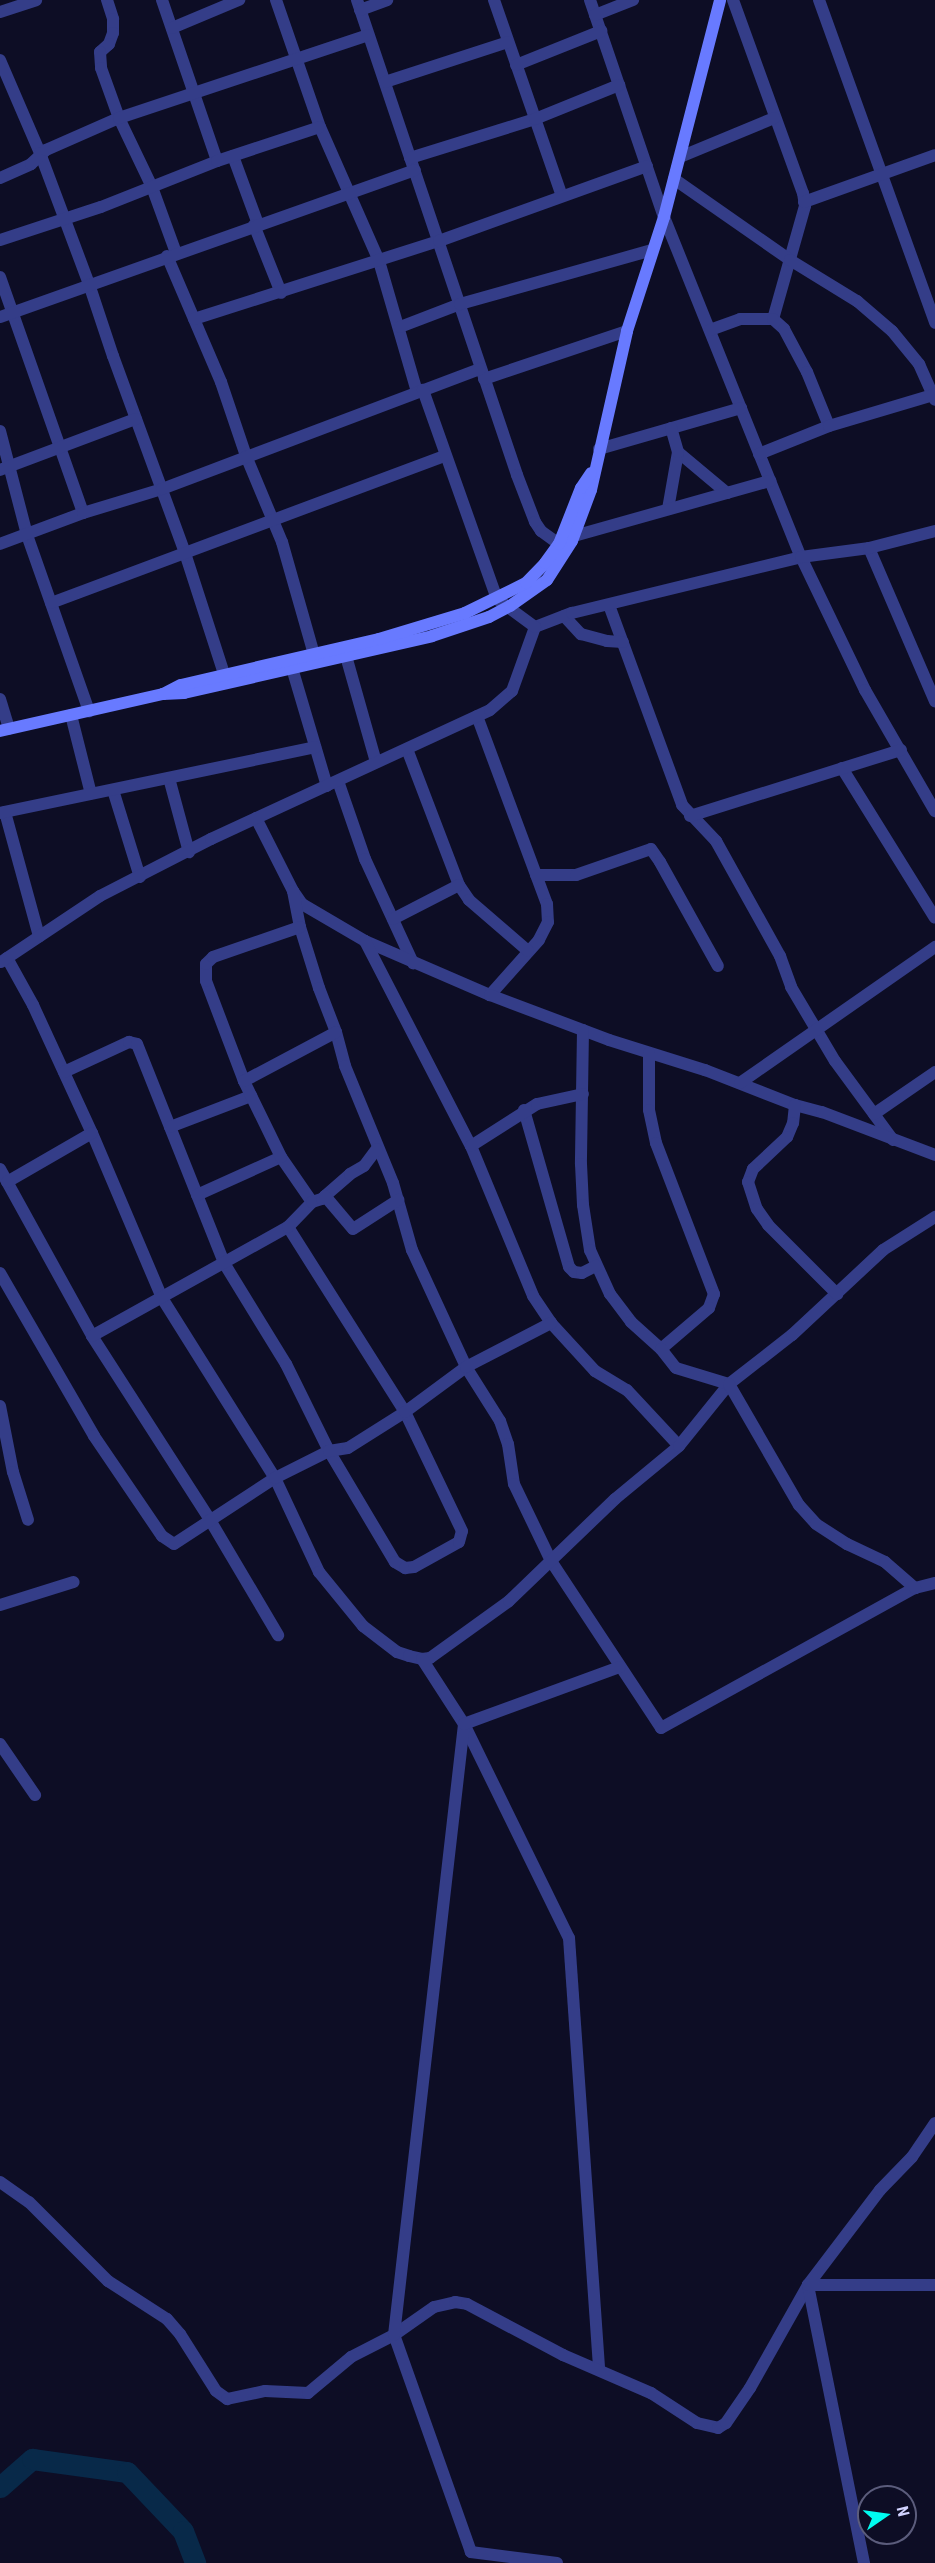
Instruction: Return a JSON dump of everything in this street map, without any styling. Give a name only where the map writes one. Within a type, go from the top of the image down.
[{"type":"main road","points":[[4,730],[163,694],[184,693],[432,636],[489,617],[510,606],[547,580],[574,536],[591,490],[627,331],[664,217],[720,0]]},
{"type":"main road","points":[[163,694],[181,685],[314,654],[454,617],[497,599],[526,583],[545,563],[559,544],[581,488],[594,469]]},
{"type":"street","points":[[0,12],[19,3],[36,0]]},
{"type":"street","points":[[107,0],[113,19],[113,33],[99,59],[118,118],[153,187],[194,319],[221,382],[246,456],[274,520],[314,654]]},
{"type":"street","points":[[162,0],[217,161]]},
{"type":"street","points":[[172,28],[239,0]]},
{"type":"street","points":[[276,0],[320,127],[379,261],[420,391],[497,599],[510,606],[534,627]]},
{"type":"street","points":[[387,0],[358,5],[482,374],[535,522],[541,531],[559,544]]},
{"type":"street","points":[[494,0],[562,196]]},
{"type":"street","points":[[590,0],[664,217],[801,557],[865,690],[934,806]]},
{"type":"street","points":[[595,15],[633,0]]},
{"type":"street","points":[[733,0],[804,202],[803,216],[773,319]]},
{"type":"street","points":[[819,0],[935,323]]},
{"type":"street","points":[[516,65],[601,31]]},
{"type":"street","points":[[0,178],[31,164],[40,153],[118,118],[368,35]]},
{"type":"street","points":[[385,82],[508,42]]},
{"type":"street","points":[[0,60],[5,87],[40,153],[89,284],[185,553],[224,674]]},
{"type":"street","points":[[0,317],[350,191],[413,164],[619,85]]},
{"type":"street","points":[[680,157],[774,118]]},
{"type":"street","points":[[0,240],[153,187],[217,161],[320,127]]},
{"type":"street","points":[[804,202],[935,155]]},
{"type":"street","points":[[233,156],[281,293]]},
{"type":"street","points":[[194,319],[439,241],[647,166]]},
{"type":"street","points":[[674,179],[790,260],[857,302],[892,331],[919,364],[934,398],[829,426],[759,454]]},
{"type":"street","points":[[400,327],[460,304],[652,250]]},
{"type":"street","points":[[0,278],[63,448],[83,513]]},
{"type":"street","points":[[710,330],[740,319],[773,319],[784,330],[807,372],[829,426]]},
{"type":"street","points":[[0,544],[83,513],[162,489],[420,391],[627,331]]},
{"type":"street","points":[[599,449],[741,408]]},
{"type":"street","points":[[4,468],[136,419]]},
{"type":"street","points":[[668,509],[678,452],[672,428]]},
{"type":"street","points":[[0,431],[4,468],[89,711]]},
{"type":"street","points":[[678,452],[727,493]]},
{"type":"street","points":[[51,603],[445,456]]},
{"type":"street","points":[[574,536],[770,481]]},
{"type":"street","points":[[534,627],[564,616],[801,557],[869,548],[935,531]]},
{"type":"street","points":[[869,548],[935,701]]},
{"type":"street","points":[[609,605],[682,805],[716,841],[780,956],[791,987],[816,1029],[892,1140]]},
{"type":"street","points":[[564,616],[581,634],[607,641],[622,642]]},
{"type":"street","points":[[534,627],[512,691],[496,705],[407,749],[256,818],[100,896],[3,960],[33,1005],[92,1134],[162,1298],[274,1478],[319,1572],[363,1626],[397,1652],[422,1659],[430,1658],[509,1601],[615,1499],[679,1446],[729,1384],[792,1335],[883,1250],[935,1217]]},
{"type":"street","points":[[346,656],[376,762]]},
{"type":"street","points":[[292,668],[315,747],[413,963]]},
{"type":"street","points":[[0,699],[4,730]]},
{"type":"street","points":[[71,715],[91,794]]},
{"type":"street","points":[[477,716],[547,904],[548,922],[528,951],[490,995]]},
{"type":"street","points":[[39,936],[2,813],[315,747]]},
{"type":"street","points":[[407,749],[459,885],[469,900],[528,951]]},
{"type":"street","points":[[690,816],[901,750]]},
{"type":"street","points":[[842,768],[935,918]]},
{"type":"street","points":[[169,778],[189,852]]},
{"type":"street","points":[[112,790],[140,877]]},
{"type":"street","points":[[256,818],[293,891],[302,904],[322,918],[365,941],[490,995],[583,1030],[740,1083],[795,1105],[822,1112],[935,1155]]},
{"type":"street","points":[[536,875],[576,875],[651,849],[718,966]]},
{"type":"street","points":[[393,919],[459,885]]},
{"type":"street","points":[[293,891],[300,927],[318,988],[377,1149],[387,1166],[412,1250],[466,1367],[500,1421],[508,1444],[514,1484],[551,1561],[661,1728],[915,1588],[935,1583]]},
{"type":"street","points":[[300,927],[213,957],[206,964],[206,981],[251,1096],[281,1157],[312,1202]]},
{"type":"street","points":[[365,941],[471,1146],[533,1296],[551,1323],[595,1371],[627,1390],[679,1446]]},
{"type":"street","points":[[740,1083],[935,947]]},
{"type":"street","points":[[583,1030],[581,1164],[583,1205],[590,1250],[610,1294],[631,1322],[661,1348],[676,1368],[729,1384],[799,1505],[816,1524],[847,1545],[885,1562],[915,1588]]},
{"type":"street","points":[[244,1081],[336,1032]]},
{"type":"street","points":[[64,1072],[133,1041],[137,1044],[224,1263],[286,1364],[329,1451],[395,1562],[405,1568],[414,1567],[459,1542],[463,1536],[405,1412],[288,1227]]},
{"type":"street","points":[[649,1053],[649,1110],[656,1143],[714,1294],[709,1308],[661,1348]]},
{"type":"street","points":[[874,1114],[935,1072]]},
{"type":"street","points":[[471,1146],[524,1110],[537,1104],[583,1094]]},
{"type":"street","points":[[170,1127],[251,1096]]},
{"type":"street","points":[[795,1105],[793,1123],[787,1137],[753,1168],[748,1182],[757,1209],[768,1225],[837,1294]]},
{"type":"street","points":[[524,1110],[570,1267],[574,1272],[582,1273],[596,1266]]},
{"type":"street","points":[[7,1182],[92,1134]]},
{"type":"street","points":[[92,1336],[288,1227],[312,1202],[322,1199],[350,1174],[364,1166],[377,1149]]},
{"type":"street","points":[[197,1195],[281,1157]]},
{"type":"street","points":[[0,1169],[92,1336],[210,1520],[278,1635]]},
{"type":"street","points":[[325,1196],[353,1228],[398,1200]]},
{"type":"street","points":[[0,1273],[94,1436],[168,1542],[174,1544],[274,1478],[329,1451],[348,1448],[405,1412],[466,1367],[551,1323]]},
{"type":"street","points":[[0,1406],[13,1472],[28,1520]]},
{"type":"street","points":[[0,1605],[74,1582]]},
{"type":"street","points":[[422,1659],[464,1724],[569,1938],[599,2370]]},
{"type":"street","points":[[464,1724],[620,1667]]},
{"type":"street","points":[[464,1724],[394,2335],[471,2552],[557,2563]]},
{"type":"street","points":[[0,1744],[35,1795]]},
{"type":"street","points":[[0,2182],[29,2202],[108,2281],[167,2319],[180,2334],[221,2397],[227,2399],[265,2391],[308,2393],[351,2357],[394,2335],[434,2307],[455,2302],[467,2304],[505,2326],[651,2393],[697,2423],[718,2428],[726,2423],[750,2388],[808,2284],[880,2190],[912,2157],[935,2123]]},
{"type":"street","points":[[808,2284],[935,2285]]},
{"type":"street","points":[[808,2284],[864,2563]]},
{"type":"waterway","points":[[0,2487],[32,2459],[127,2472],[183,2531],[195,2563]]}]
